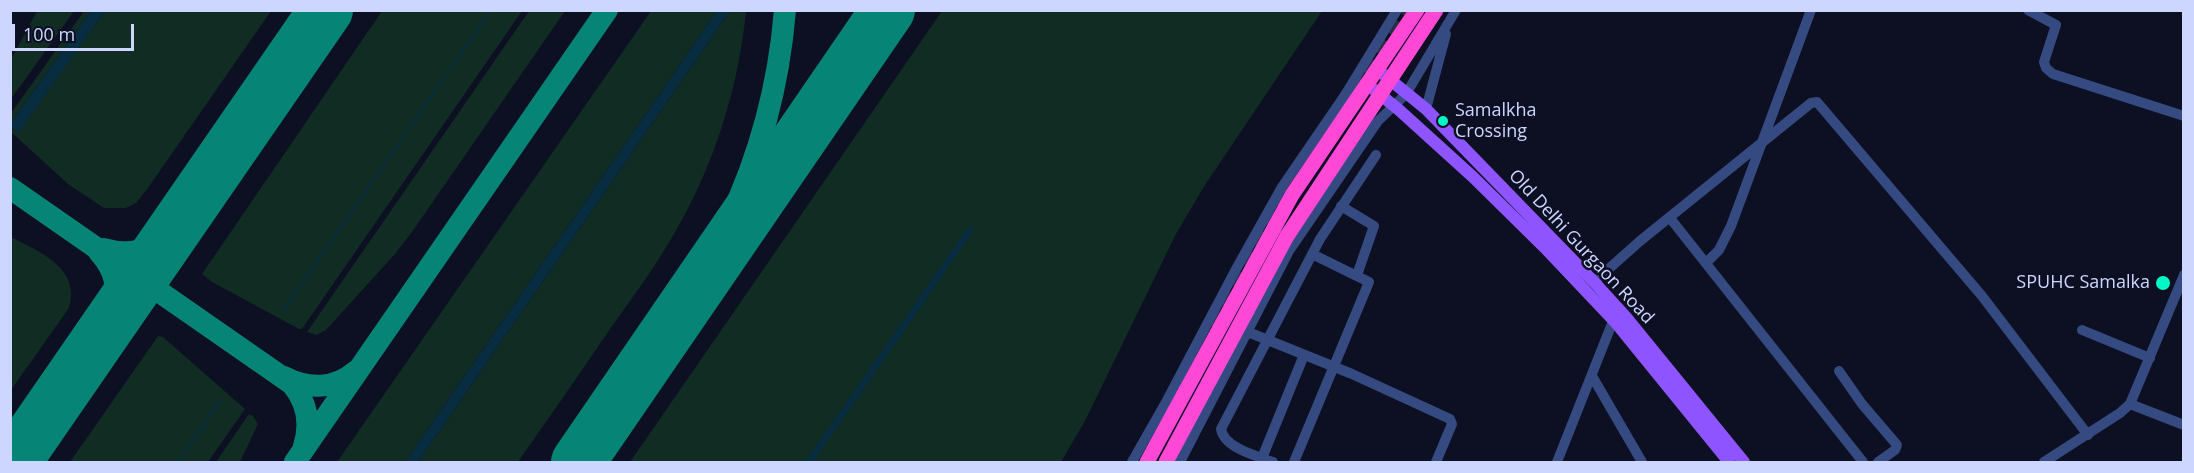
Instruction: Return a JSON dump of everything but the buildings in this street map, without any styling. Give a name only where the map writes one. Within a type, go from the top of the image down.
[{"type":"highway","points":[[1147,462],[1292,195],[1417,10]]},
{"type":"highway","points":[[1166,462],[1242,330],[1287,236],[1436,10]]},
{"type":"main road","name":"Old Delhi Gurgaon Road","points":[[1377,70],[1425,109],[1594,282],[1619,321],[1729,462]]},
{"type":"main road","name":"Old Delhi Gurgaon Road","points":[[1367,84],[1394,105],[1473,177],[1619,321],[1744,462]]},
{"type":"street","points":[[1132,462],[1282,186],[1345,95],[1397,10]]},
{"type":"street","points":[[1706,263],[1719,249],[1731,226],[1811,10]]},
{"type":"street","points":[[2028,10],[2056,25],[2044,62],[2053,74],[2184,116]]},
{"type":"street","points":[[1180,462],[1242,330],[1289,251],[1378,121],[1406,94],[1455,11]]},
{"type":"street","points":[[1425,109],[1448,27],[1455,11]]},
{"type":"street","points":[[1594,282],[1811,103],[1819,103],[1982,296],[2088,435]]},
{"type":"street","points":[[1305,355],[1267,460],[1228,442],[1222,436],[1221,429],[1266,341],[1312,254],[1376,155]]},
{"type":"street","points":[[1341,206],[1374,226],[1357,275]]},
{"type":"street","points":[[1670,218],[1863,462]]},
{"type":"street","points":[[1294,462],[1369,283],[1368,280],[1312,254]]},
{"type":"street","points":[[2044,462],[2088,435],[2130,404],[2184,276]]},
{"type":"street","points":[[1223,320],[1266,341],[1305,355],[1450,419],[1452,424],[1436,462]]},
{"type":"street","points":[[1560,461],[1592,376],[1619,321]]},
{"type":"street","points":[[2082,330],[2150,358]]},
{"type":"street","points":[[1839,371],[1862,404],[1897,445],[1895,450],[1878,462]]},
{"type":"street","points":[[1592,376],[1642,462]]},
{"type":"street","points":[[2130,404],[2184,425]]},
{"type":"green space","points":[[37,11],[74,11],[11,99],[11,59]]},
{"type":"green space","points":[[84,11],[91,11],[11,123],[11,113]]},
{"type":"green space","points":[[105,11],[271,11],[148,188],[136,203],[126,208],[104,208],[68,184],[11,132],[10,127],[18,132]]},
{"type":"green space","points":[[382,11],[522,11],[302,329],[299,329],[212,282],[202,274]]},
{"type":"green space","points":[[529,11],[565,11],[395,254],[326,330],[317,335],[307,332]]},
{"type":"green space","points":[[651,11],[717,11],[405,462],[337,462]]},
{"type":"green space","points":[[730,11],[746,11],[729,104],[696,194],[643,282],[518,462],[418,462]]},
{"type":"green space","points":[[942,11],[1322,11],[1205,185],[1176,234],[1085,421],[1061,462],[630,462]]},
{"type":"green space","points":[[11,237],[55,263],[64,272],[71,294],[69,308],[11,390]]},
{"type":"green space","points":[[158,336],[163,337],[245,409],[208,462],[70,462]]},
{"type":"green space","points":[[249,414],[258,424],[240,462],[216,462]]},
{"type":"water","points":[[91,11],[105,11],[18,133],[11,127],[11,123]]},
{"type":"water","points":[[717,11],[730,11],[418,462],[405,462]]},
{"type":"water","points":[[969,226],[974,230],[813,462],[805,462]]},
{"type":"waterway","points":[[283,311],[491,10]]},
{"type":"waterway","points":[[178,462],[220,401]]},
{"type":"taxiway","points":[[295,462],[607,10]]},
{"type":"taxiway","points":[[673,323],[722,236],[750,172],[773,92],[785,10]]},
{"type":"taxiway","points":[[10,188],[292,384],[301,398],[306,414],[307,430],[304,446]]},
{"type":"taxiway","points":[[104,249],[117,252],[139,251],[166,236],[182,218]]},
{"type":"taxiway","points":[[10,439],[37,413],[86,357],[109,320],[115,306],[115,284],[111,270],[99,252]]},
{"type":"taxiway","points":[[284,377],[303,384],[322,386],[339,381],[356,371]]},
{"type":"runway","points":[[14,462],[326,10]]},
{"type":"runway","points":[[578,462],[888,10]]},
{"type":"tunnel","points":[[1353,92],[1407,10]]},
{"type":"tunnel","points":[[1212,326],[1282,200]]},
{"type":"place","name":"Samalkha Crossing","points":[[1443,121]]},
{"type":"place","name":"SPUHC Samalka","points":[[2163,283]]}]
